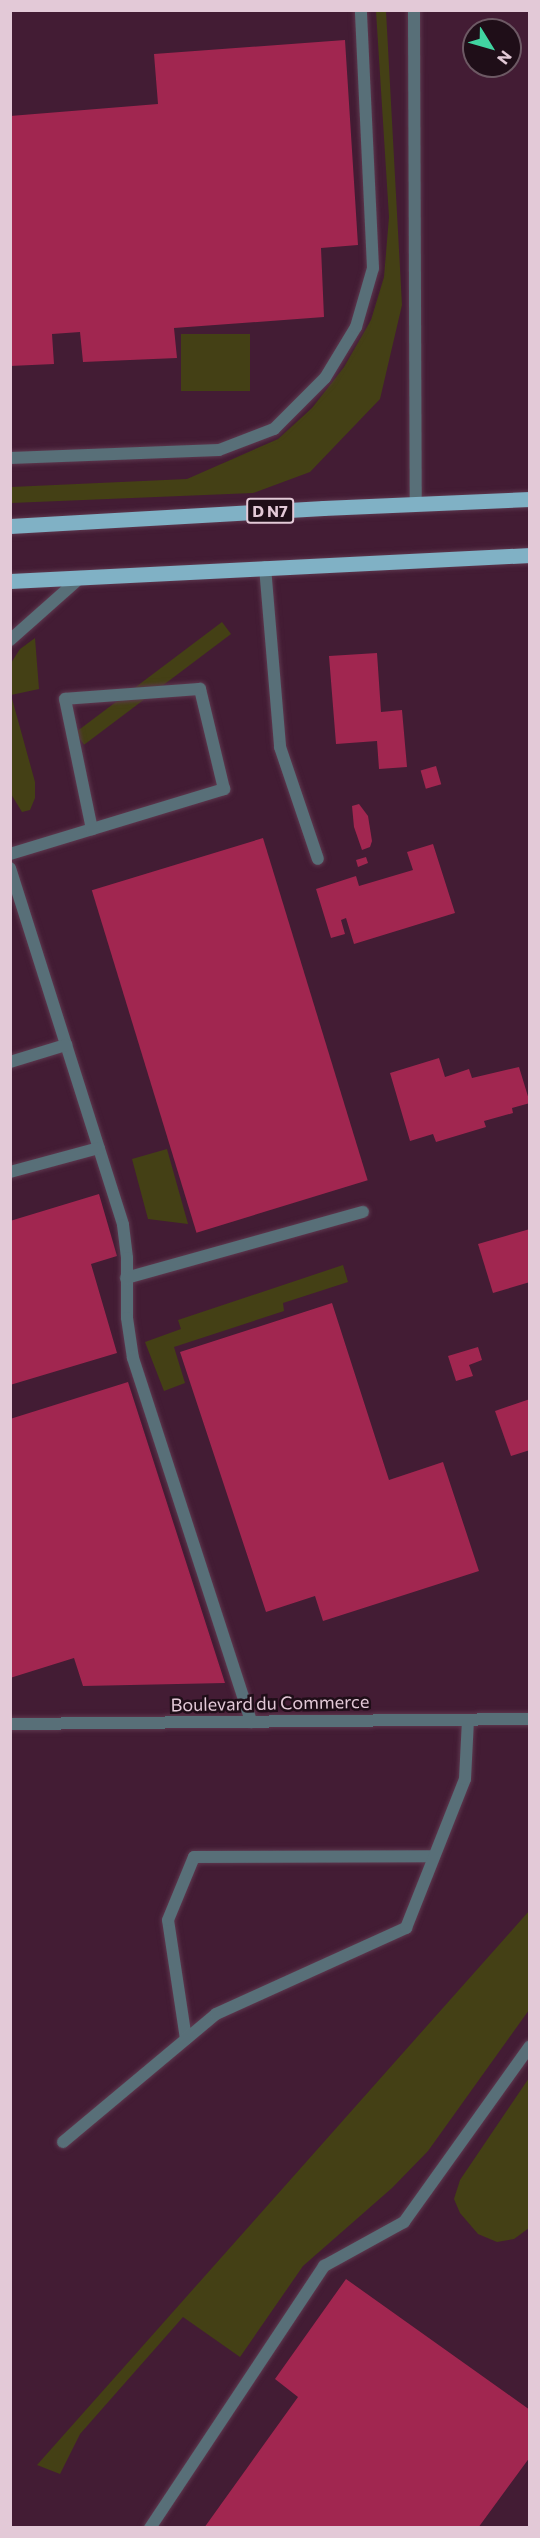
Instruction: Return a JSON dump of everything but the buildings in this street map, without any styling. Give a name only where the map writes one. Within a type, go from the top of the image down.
[{"type":"main road","name":"D N7","points":[[10,526],[530,499]]},
{"type":"main road","points":[[10,581],[528,556]]},
{"type":"street","points":[[10,458],[219,450],[274,429],[325,378],[356,327],[373,268],[361,10]]},
{"type":"street","points":[[414,10],[416,505]]},
{"type":"street","points":[[265,567],[280,747],[318,859]]},
{"type":"street","points":[[10,640],[81,577]]},
{"type":"street","points":[[10,854],[225,789],[200,689],[65,699],[92,829]]},
{"type":"street","points":[[10,868],[123,1225],[127,1318],[133,1358],[251,1722]]},
{"type":"street","points":[[10,1062],[66,1045]]},
{"type":"street","points":[[10,1172],[99,1148]]},
{"type":"street","points":[[126,1278],[363,1212]]},
{"type":"street","name":"Boulevard du Commerce","points":[[10,1724],[530,1719]]},
{"type":"street","points":[[63,2142],[216,2014],[406,1928],[465,1779],[468,1720]]},
{"type":"street","points":[[186,2038],[168,1920],[194,1857],[434,1856]]},
{"type":"street","points":[[150,2528],[324,2266],[404,2222],[530,2046]]},
{"type":"shaded area","points":[[376,11],[386,11],[402,305],[380,399],[310,472],[253,493],[11,503],[11,487],[187,479],[278,439],[312,408],[344,367],[371,320],[384,277],[389,217]]},
{"type":"shaded area","points":[[181,334],[250,334],[250,391],[181,391]]},
{"type":"shaded area","points":[[222,622],[231,634],[84,745],[75,733]]},
{"type":"shaded area","points":[[35,638],[39,689],[11,695],[11,663],[20,649]]},
{"type":"shaded area","points":[[11,695],[35,782],[35,798],[30,810],[22,812],[11,794]]},
{"type":"shaded area","points":[[167,1149],[188,1224],[148,1219],[132,1159]]},
{"type":"shaded area","points":[[343,1265],[348,1282],[283,1303],[284,1311],[174,1347],[185,1383],[164,1391],[145,1342],[181,1329],[178,1320]]},
{"type":"shaded area","points":[[529,1911],[529,2010],[428,2151],[392,2188],[303,2266],[240,2357],[183,2317],[80,2434],[60,2474],[37,2465]]},
{"type":"shaded area","points":[[529,2078],[529,2228],[514,2239],[497,2242],[478,2234],[460,2213],[454,2199],[460,2180]]}]
